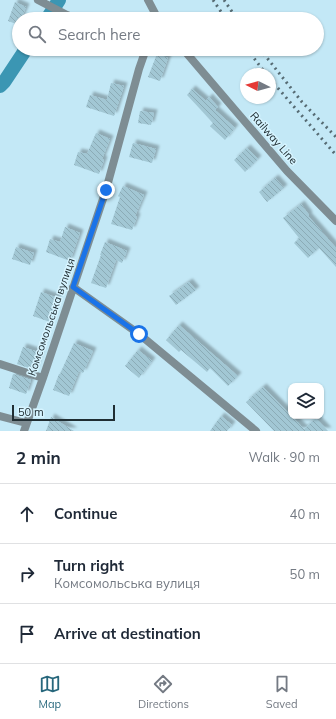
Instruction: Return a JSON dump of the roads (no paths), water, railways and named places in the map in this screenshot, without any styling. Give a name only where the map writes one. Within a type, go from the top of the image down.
[{"type":"street","points":[[148,0],[154,12]]},
{"type":"street","points":[[41,1],[61,12]]},
{"type":"street","name":"Комсомольська вулиця","points":[[25,427],[106,190],[144,56]]},
{"type":"street","name":"Railway Line","points":[[189,56],[287,171],[336,221]]},
{"type":"street","points":[[73,287],[139,334],[254,430]]},
{"type":"street","points":[[0,364],[43,378]]},
{"type":"street","points":[[0,416],[25,427]]},
{"type":"waterway","points":[[51,12],[59,0]]},
{"type":"waterway","points":[[0,86],[21,56]]},
{"type":"railway","points":[[213,0],[221,12]]},
{"type":"railway","points":[[224,0],[232,12]]},
{"type":"railway","points":[[252,56],[261,68]]},
{"type":"railway","points":[[266,56],[302,102],[336,137]]},
{"type":"railway","points":[[276,86],[336,155]]}]
